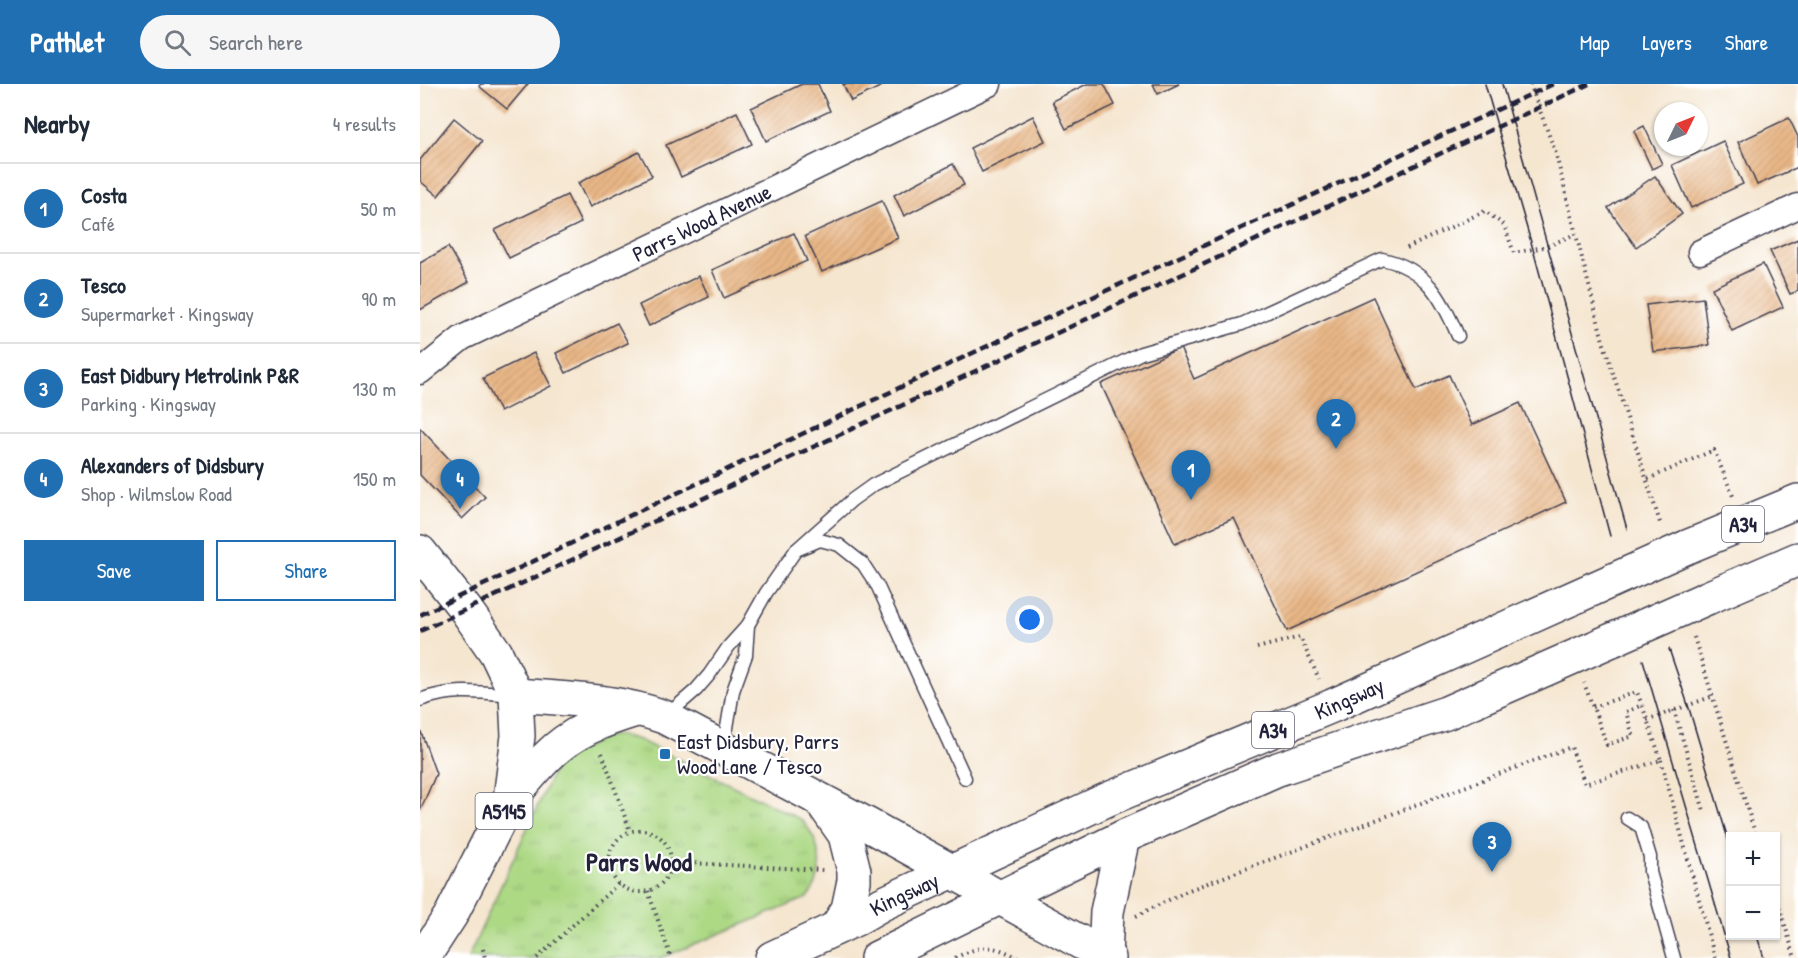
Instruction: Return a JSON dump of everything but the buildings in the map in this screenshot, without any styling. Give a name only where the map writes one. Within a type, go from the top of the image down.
[{"type":"main road","name":"Kingsway","points":[[772,958],[1106,800],[1332,706],[1593,589],[1676,542],[1798,501]]},
{"type":"main road","name":"A5145","points":[[420,552],[466,610],[496,653],[516,695],[518,736],[510,799]]},
{"type":"main road","name":"Kingsway","points":[[876,958],[1003,898],[1123,837],[1278,769],[1446,713],[1798,559]]},
{"type":"main road","points":[[516,695],[614,703],[652,713],[724,747],[1107,957],[1107,912],[1123,837]]},
{"type":"main road","name":"A5145","points":[[423,958],[451,915],[510,799],[548,756],[581,731],[608,718],[652,713]]},
{"type":"main road","points":[[819,798],[845,835],[854,871],[848,909],[836,928]]},
{"type":"main road","name":"A5145","points":[[442,958],[451,915]]},
{"type":"street","name":"Parrs Wood Avenue","points":[[420,372],[462,338],[989,84]]},
{"type":"street","points":[[1700,252],[1798,206]]},
{"type":"lane","points":[[652,713],[696,690],[748,625],[766,593],[796,550],[852,500],[873,485],[1141,353],[1242,324],[1382,259],[1398,263],[1419,274],[1436,291],[1458,336]]},
{"type":"lane","points":[[796,550],[820,540],[830,542],[849,551],[863,564],[878,587],[965,778]]},
{"type":"lane","points":[[724,747],[733,691],[746,655],[748,625]]},
{"type":"lane","points":[[420,700],[439,693],[468,690],[516,695]]},
{"type":"lane","points":[[1627,818],[1641,827],[1650,857],[1650,872],[1674,958]]},
{"type":"path","points":[[1530,84],[1555,151],[1603,341],[1648,479],[1676,542]]},
{"type":"path","points":[[1382,259],[1485,211],[1504,225],[1514,253],[1548,246],[1575,234]]},
{"type":"path","points":[[1648,479],[1714,450],[1735,502]]},
{"type":"path","points":[[1691,628],[1754,832]]},
{"type":"path","points":[[1257,648],[1300,637],[1319,679]]},
{"type":"path","points":[[1642,705],[1626,712],[1634,736],[1607,745],[1593,707],[1637,692],[1642,705],[1660,760],[1715,958]]},
{"type":"path","points":[[1647,720],[1711,698]]},
{"type":"path","points":[[1674,710],[1704,811]]},
{"type":"path","points":[[599,745],[630,831]]},
{"type":"path","points":[[1133,917],[1189,890],[1571,747],[1585,784],[1660,760]]},
{"type":"path","points":[[642,830],[660,837],[670,853],[671,862],[664,880],[648,891],[629,890],[619,883],[614,878],[609,859],[616,841],[630,831],[642,830]]},
{"type":"path","points":[[671,862],[854,871]]},
{"type":"path","points":[[537,958],[619,883]]},
{"type":"path","points":[[648,891],[671,958]]},
{"type":"path","points":[[1780,908],[1796,958]]},
{"type":"path","points":[[955,958],[976,948],[998,948],[1019,958]]},
{"type":"path","points":[[483,949],[485,958]]},
{"type":"green space","points":[[621,735],[639,740],[802,820],[814,838],[819,858],[817,879],[807,898],[661,958],[468,958],[558,761],[608,736]]},
{"type":"tram line","points":[[1485,84],[1533,249],[1610,536]]},
{"type":"tram line","points":[[1502,84],[1627,529]]},
{"type":"tram line","points":[[1669,649],[1726,833]]},
{"type":"tram line","points":[[1643,660],[1731,958]]},
{"type":"tram line","points":[[1758,940],[1764,958]]},
{"type":"railway","points":[[420,615],[1015,333],[1553,84]]},
{"type":"railway","points":[[420,631],[1589,84]]},
{"type":"place","name":"Tesco","points":[[1336,449]]},
{"type":"place","name":"Costa","points":[[1191,500]]},
{"type":"place","name":"Alexanders of Didsbury","points":[[460,509]]},
{"type":"place","name":"East Didsbury, Parrs Wood Lane / Tesco","points":[[665,754]]},
{"type":"place","name":"East Didbury Metrolink P&R","points":[[1492,872]]},
{"type":"district","name":"Parrs Wood","points":[[639,861]]}]
